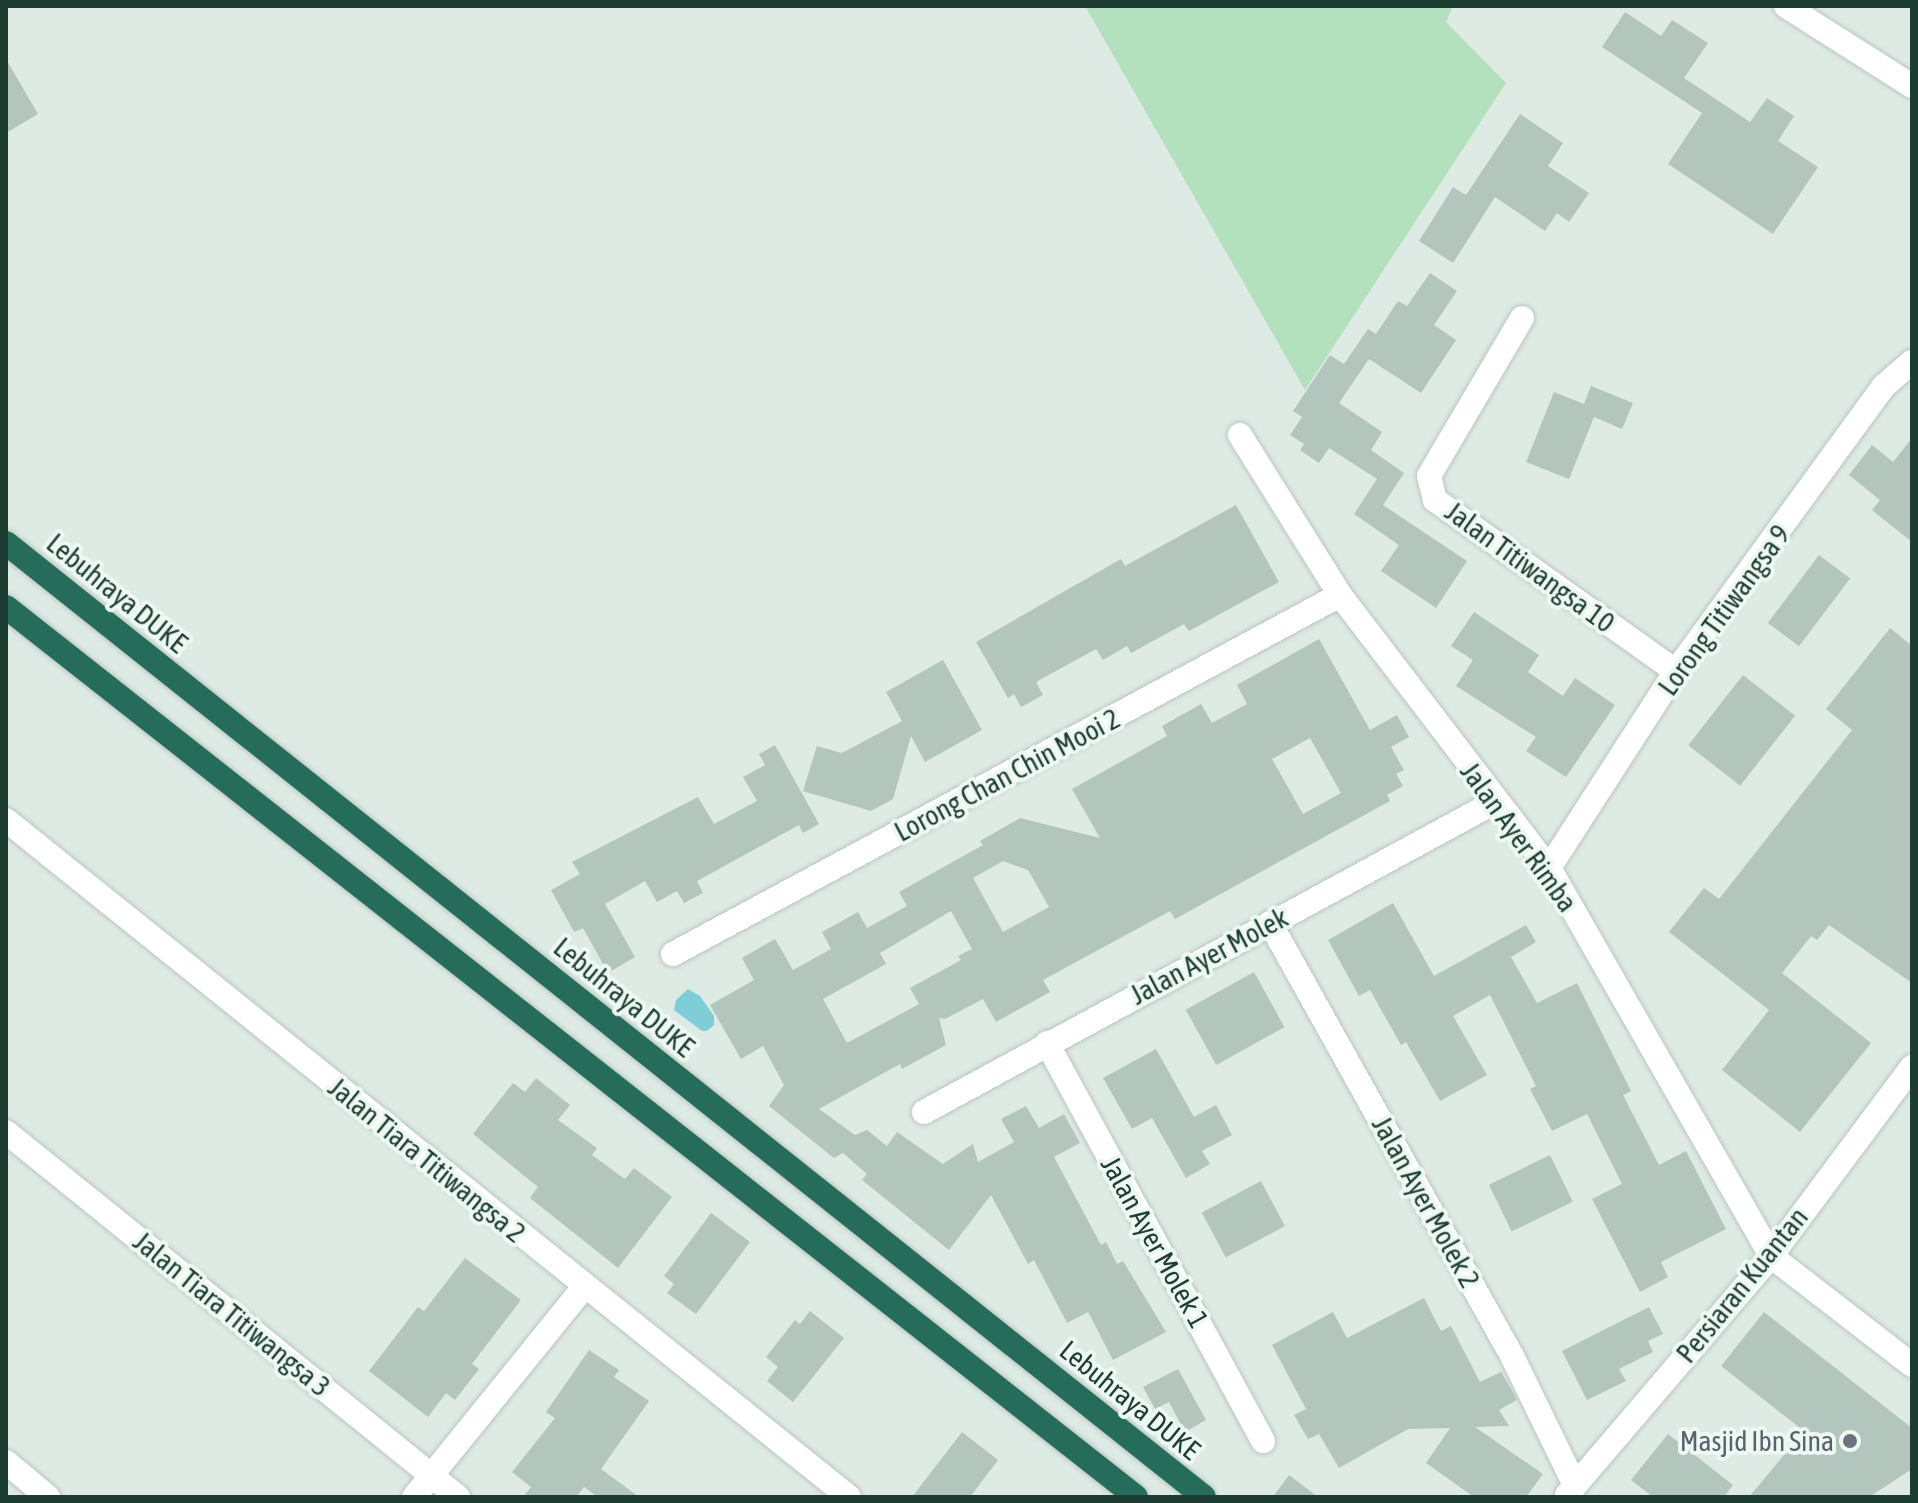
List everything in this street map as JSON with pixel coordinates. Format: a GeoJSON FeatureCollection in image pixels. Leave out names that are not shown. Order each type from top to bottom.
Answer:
{"type":"FeatureCollection","features":[{"type":"Feature","properties":{"kind":"highway","name":"Lebuhraya DUKE"},"geometry":{"type":"LineString","coordinates":[[6,543],[1204,1497]]}},
{"type":"Feature","properties":{"kind":"highway"},"geometry":{"type":"LineString","coordinates":[[6,607],[1136,1497]]}},
{"type":"Feature","properties":{"kind":"street"},"geometry":{"type":"LineString","coordinates":[[1786,6],[1912,86]]}},
{"type":"Feature","properties":{"kind":"street","name":"Jalan Titiwangsa 10"},"geometry":{"type":"LineString","coordinates":[[1522,318],[1429,476],[1435,500],[1676,671]]}},
{"type":"Feature","properties":{"kind":"street","name":"Lorong Titiwangsa 9"},"geometry":{"type":"LineString","coordinates":[[1549,868],[1676,671],[1884,386],[1912,362]]}},
{"type":"Feature","properties":{"kind":"street","name":"Jalan Ayer Rimba"},"geometry":{"type":"LineString","coordinates":[[1240,435],[1340,595],[1495,802],[1549,868],[1771,1256]]}},
{"type":"Feature","properties":{"kind":"street","name":"Lorong Chan Chin Mooi 2"},"geometry":{"type":"LineString","coordinates":[[673,954],[1340,595]]}},
{"type":"Feature","properties":{"kind":"street","name":"Jalan Ayer Molek"},"geometry":{"type":"LineString","coordinates":[[924,1112],[1495,802]]}},
{"type":"Feature","properties":{"kind":"street","name":"Jalan Tiara Titiwangsa 2"},"geometry":{"type":"LineString","coordinates":[[6,820],[849,1497]]}},
{"type":"Feature","properties":{"kind":"street","name":"Jalan Ayer Molek 2"},"geometry":{"type":"LineString","coordinates":[[1270,923],[1512,1356],[1570,1491]]}},
{"type":"Feature","properties":{"kind":"street","name":"Jalan Ayer Molek 1"},"geometry":{"type":"LineString","coordinates":[[1047,1043],[1263,1441]]}},
{"type":"Feature","properties":{"kind":"street","name":"Persiaran Kuantan"},"geometry":{"type":"LineString","coordinates":[[1570,1491],[1771,1256],[1912,1067]]}},
{"type":"Feature","properties":{"kind":"street","name":"Jalan Tiara Titiwangsa 3"},"geometry":{"type":"LineString","coordinates":[[6,1132],[458,1497]]}},
{"type":"Feature","properties":{"kind":"street"},"geometry":{"type":"LineString","coordinates":[[1771,1256],[1912,1365]]}},
{"type":"Feature","properties":{"kind":"street"},"geometry":{"type":"LineString","coordinates":[[414,1497],[584,1287]]}},
{"type":"Feature","properties":{"kind":"street"},"geometry":{"type":"LineString","coordinates":[[6,1462],[48,1497]]}},
{"type":"Feature","properties":{"kind":"green space"},"geometry":{"type":"Polygon","coordinates":[[[1085,6],[1453,6],[1446,22],[1506,83],[1305,390],[1085,6]]]}},
{"type":"Feature","properties":{"kind":"water"},"geometry":{"type":"Polygon","coordinates":[[[688,989],[700,996],[714,1016],[714,1025],[707,1031],[702,1031],[674,1010],[676,1000],[688,989]]]}},
{"type":"Feature","properties":{"kind":"building"},"geometry":{"type":"Polygon","coordinates":[[[1625,12],[1661,36],[1672,20],[1708,43],[1684,78],[1750,122],[1767,98],[1794,116],[1778,141],[1818,167],[1773,234],[1668,164],[1702,113],[1602,47],[1625,12]]]}},
{"type":"Feature","properties":{"kind":"building"},"geometry":{"type":"Polygon","coordinates":[[[6,59],[38,114],[6,133],[6,59]]]}},
{"type":"Feature","properties":{"kind":"building"},"geometry":{"type":"Polygon","coordinates":[[[1520,114],[1563,143],[1548,166],[1589,193],[1569,222],[1557,213],[1545,231],[1495,197],[1453,263],[1419,241],[1453,187],[1466,195],[1520,114]]]}},
{"type":"Feature","properties":{"kind":"building"},"geometry":{"type":"Polygon","coordinates":[[[1430,273],[1457,291],[1434,325],[1456,340],[1421,393],[1369,359],[1339,403],[1382,432],[1371,450],[1404,473],[1383,505],[1467,561],[1436,608],[1381,571],[1399,545],[1354,514],[1377,479],[1329,448],[1319,463],[1300,450],[1304,444],[1290,435],[1302,417],[1293,411],[1330,355],[1344,364],[1368,329],[1376,334],[1398,301],[1407,306],[1430,273]]]}},
{"type":"Feature","properties":{"kind":"building"},"geometry":{"type":"Polygon","coordinates":[[[1591,386],[1633,403],[1622,429],[1594,417],[1569,479],[1526,462],[1554,392],[1584,404],[1591,386]]]}},
{"type":"Feature","properties":{"kind":"building"},"geometry":{"type":"Polygon","coordinates":[[[1912,438],[1912,542],[1872,510],[1880,500],[1849,475],[1872,445],[1893,462],[1912,438]]]}},
{"type":"Feature","properties":{"kind":"building"},"geometry":{"type":"Polygon","coordinates":[[[1236,505],[1279,582],[1189,631],[1184,624],[1131,653],[1127,646],[1103,660],[1096,649],[1036,682],[1043,695],[1021,707],[1014,694],[1008,698],[976,642],[1121,559],[1125,566],[1236,505]]]}},
{"type":"Feature","properties":{"kind":"building"},"geometry":{"type":"Polygon","coordinates":[[[1819,555],[1850,578],[1799,646],[1768,623],[1819,555]]]}},
{"type":"Feature","properties":{"kind":"building"},"geometry":{"type":"Polygon","coordinates":[[[1474,612],[1539,655],[1528,672],[1563,696],[1575,678],[1615,705],[1566,777],[1526,751],[1536,737],[1456,686],[1473,660],[1451,646],[1474,612]]]}},
{"type":"Feature","properties":{"kind":"building"},"geometry":{"type":"Polygon","coordinates":[[[1890,628],[1912,646],[1912,983],[1829,925],[1817,940],[1811,936],[1782,973],[1871,1043],[1800,1132],[1722,1070],[1769,1010],[1669,932],[1704,888],[1719,899],[1852,730],[1826,709],[1890,628]]]}},
{"type":"Feature","properties":{"kind":"building"},"geometry":{"type":"Polygon","coordinates":[[[1319,639],[1370,730],[1397,715],[1409,737],[1391,747],[1404,770],[1396,774],[1403,786],[1387,795],[1390,801],[1175,919],[1170,911],[1043,980],[1050,992],[996,1022],[983,999],[945,1019],[939,1018],[946,1045],[902,1069],[900,1064],[819,1109],[855,1135],[867,1130],[887,1146],[897,1132],[943,1164],[973,1144],[978,1162],[1014,1142],[1001,1119],[1026,1106],[1039,1128],[1064,1114],[1080,1143],[1054,1157],[1101,1245],[1106,1242],[1117,1264],[1123,1261],[1166,1332],[1113,1360],[1088,1312],[1067,1323],[1034,1260],[1028,1264],[991,1195],[949,1250],[862,1180],[867,1174],[843,1153],[834,1158],[769,1106],[784,1085],[763,1046],[741,1059],[710,1005],[754,980],[742,958],[775,939],[793,970],[831,949],[822,932],[858,912],[867,928],[907,906],[899,892],[983,845],[980,841],[1020,818],[1100,838],[1072,789],[1167,736],[1162,726],[1201,704],[1212,723],[1247,704],[1237,685],[1319,639]],[[1310,738],[1272,759],[1303,814],[1341,793],[1310,738]],[[1003,861],[973,878],[1003,932],[1049,907],[1028,870],[1003,861]],[[951,911],[880,953],[886,964],[823,999],[847,1043],[919,1004],[910,988],[961,960],[958,956],[972,949],[951,911]]]}},
{"type":"Feature","properties":{"kind":"building"},"geometry":{"type":"Polygon","coordinates":[[[943,660],[982,730],[925,762],[911,736],[893,799],[871,811],[803,791],[817,746],[842,753],[902,721],[886,692],[943,660]]]}},
{"type":"Feature","properties":{"kind":"building"},"geometry":{"type":"Polygon","coordinates":[[[1743,675],[1795,716],[1740,786],[1688,745],[1743,675]]]}},
{"type":"Feature","properties":{"kind":"building"},"geometry":{"type":"Polygon","coordinates":[[[775,745],[819,824],[803,833],[799,825],[697,881],[703,893],[684,903],[677,891],[657,902],[645,881],[605,904],[635,957],[608,973],[583,928],[574,932],[551,890],[580,874],[572,862],[698,797],[714,824],[757,801],[743,777],[765,765],[759,754],[775,745]]]}},
{"type":"Feature","properties":{"kind":"building"},"geometry":{"type":"Polygon","coordinates":[[[1393,903],[1434,976],[1526,925],[1536,942],[1511,957],[1537,1003],[1577,983],[1631,1091],[1623,1095],[1659,1165],[1686,1151],[1726,1229],[1661,1262],[1668,1277],[1640,1292],[1592,1199],[1622,1184],[1587,1114],[1552,1131],[1530,1089],[1536,1086],[1490,995],[1453,1016],[1487,1075],[1440,1101],[1406,1042],[1401,1045],[1370,990],[1359,996],[1328,940],[1393,903]]]}},
{"type":"Feature","properties":{"kind":"building"},"geometry":{"type":"Polygon","coordinates":[[[1254,972],[1285,1027],[1216,1065],[1186,1010],[1254,972]]]}},
{"type":"Feature","properties":{"kind":"building"},"geometry":{"type":"Polygon","coordinates":[[[1156,1049],[1194,1117],[1216,1105],[1232,1135],[1202,1151],[1210,1164],[1186,1178],[1152,1118],[1132,1129],[1103,1078],[1156,1049]]]}},
{"type":"Feature","properties":{"kind":"building"},"geometry":{"type":"Polygon","coordinates":[[[536,1078],[570,1105],[558,1120],[597,1148],[592,1155],[625,1179],[634,1168],[672,1197],[618,1268],[530,1198],[538,1187],[473,1134],[513,1083],[525,1092],[536,1078]]]}},
{"type":"Feature","properties":{"kind":"building"},"geometry":{"type":"Polygon","coordinates":[[[1550,1155],[1573,1202],[1512,1232],[1489,1185],[1550,1155]]]}},
{"type":"Feature","properties":{"kind":"building"},"geometry":{"type":"Polygon","coordinates":[[[1261,1181],[1285,1226],[1226,1257],[1202,1212],[1261,1181]]]}},
{"type":"Feature","properties":{"kind":"building"},"geometry":{"type":"Polygon","coordinates":[[[711,1213],[750,1242],[696,1314],[667,1293],[674,1284],[664,1276],[711,1213]]]}},
{"type":"Feature","properties":{"kind":"building"},"geometry":{"type":"Polygon","coordinates":[[[465,1258],[521,1300],[472,1364],[479,1369],[455,1400],[446,1393],[428,1417],[369,1371],[418,1307],[424,1311],[465,1258]]]}},
{"type":"Feature","properties":{"kind":"building"},"geometry":{"type":"Polygon","coordinates":[[[1424,1298],[1441,1331],[1451,1326],[1480,1382],[1501,1372],[1514,1394],[1517,1400],[1499,1410],[1509,1426],[1475,1427],[1543,1474],[1526,1497],[1474,1497],[1426,1463],[1450,1428],[1408,1429],[1339,1468],[1319,1434],[1308,1439],[1294,1415],[1306,1409],[1272,1345],[1333,1312],[1347,1338],[1424,1298]]]}},
{"type":"Feature","properties":{"kind":"building"},"geometry":{"type":"Polygon","coordinates":[[[1649,1307],[1663,1334],[1648,1341],[1653,1352],[1619,1369],[1626,1381],[1587,1400],[1562,1351],[1649,1307]]]}},
{"type":"Feature","properties":{"kind":"building"},"geometry":{"type":"Polygon","coordinates":[[[810,1311],[844,1338],[793,1402],[767,1381],[778,1367],[766,1357],[795,1320],[800,1324],[810,1311]]]}},
{"type":"Feature","properties":{"kind":"building","name":"Masjid Ibn Sina"},"geometry":{"type":"Polygon","coordinates":[[[1764,1312],[1912,1428],[1912,1469],[1869,1497],[1749,1497],[1804,1431],[1721,1366],[1764,1312]]]}},
{"type":"Feature","properties":{"kind":"building"},"geometry":{"type":"Polygon","coordinates":[[[589,1350],[619,1370],[614,1377],[649,1401],[601,1469],[639,1497],[598,1497],[584,1487],[576,1497],[523,1497],[531,1487],[512,1472],[555,1418],[546,1412],[589,1350]]]}},
{"type":"Feature","properties":{"kind":"building"},"geometry":{"type":"Polygon","coordinates":[[[1178,1369],[1206,1420],[1185,1432],[1169,1402],[1155,1409],[1143,1387],[1178,1369]]]}},
{"type":"Feature","properties":{"kind":"building"},"geometry":{"type":"Polygon","coordinates":[[[962,1432],[998,1460],[970,1497],[912,1497],[962,1432]]]}},
{"type":"Feature","properties":{"kind":"building"},"geometry":{"type":"Polygon","coordinates":[[[1668,1434],[1733,1485],[1724,1497],[1653,1497],[1631,1480],[1668,1434]]]}},
{"type":"Feature","properties":{"kind":"building"},"geometry":{"type":"Polygon","coordinates":[[[1289,1475],[1318,1497],[1273,1497],[1289,1475]]]}},
{"type":"Feature","properties":{"kind":"place","name":"Masjid Ibn Sina"},"geometry":{"type":"Point","coordinates":[1850,1441]}}]}
